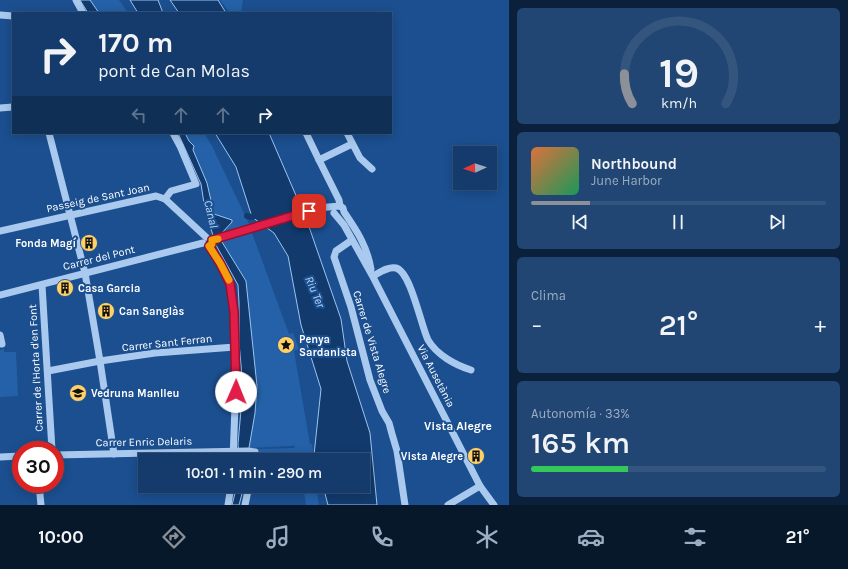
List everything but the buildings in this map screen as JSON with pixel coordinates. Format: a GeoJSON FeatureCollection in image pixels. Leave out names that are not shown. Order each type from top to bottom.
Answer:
{"type":"FeatureCollection","features":[{"type":"Feature","properties":{"kind":"street"},"geometry":{"type":"LineString","coordinates":[[76,0],[82,12]]}},
{"type":"Feature","properties":{"kind":"street"},"geometry":{"type":"LineString","coordinates":[[0,15],[12,16]]}},
{"type":"Feature","properties":{"kind":"street"},"geometry":{"type":"LineString","coordinates":[[0,108],[12,107]]}},
{"type":"Feature","properties":{"kind":"street"},"geometry":{"type":"LineString","coordinates":[[49,134],[85,273],[114,454]]}},
{"type":"Feature","properties":{"kind":"street","name":"Passeig de Sant Joan"},"geometry":{"type":"LineString","coordinates":[[0,231],[152,196],[165,198],[171,191],[196,184],[174,134]]}},
{"type":"Feature","properties":{"kind":"street"},"geometry":{"type":"LineString","coordinates":[[306,134],[339,200],[338,211]]}},
{"type":"Feature","properties":{"kind":"street"},"geometry":{"type":"LineString","coordinates":[[347,134],[360,158],[372,169]]}},
{"type":"Feature","properties":{"kind":"street"},"geometry":{"type":"LineString","coordinates":[[319,160],[352,144]]}},
{"type":"Feature","properties":{"kind":"street"},"geometry":{"type":"LineString","coordinates":[[165,198],[209,241],[230,284],[234,312],[236,451]]}},
{"type":"Feature","properties":{"kind":"street","name":"Carrer del Pont"},"geometry":{"type":"LineString","coordinates":[[0,295],[209,241],[317,208],[338,211]]}},
{"type":"Feature","properties":{"kind":"street","name":"Via Ausetània"},"geometry":{"type":"LineString","coordinates":[[338,211],[480,486],[494,505]]}},
{"type":"Feature","properties":{"kind":"street","name":"Via Ausetània"},"geometry":{"type":"LineString","coordinates":[[338,211],[355,227],[366,250],[372,276]]}},
{"type":"Feature","properties":{"kind":"street","name":"Carrer de Vista Alegre"},"geometry":{"type":"LineString","coordinates":[[352,240],[336,251],[334,257],[351,307],[370,380],[382,411],[389,423],[397,451],[405,505]]}},
{"type":"Feature","properties":{"kind":"street"},"geometry":{"type":"LineString","coordinates":[[372,276],[390,268],[397,268],[402,272],[410,286],[429,340],[445,358],[471,370]]}},
{"type":"Feature","properties":{"kind":"street","name":"Carrer de l'Horta d'en Font"},"geometry":{"type":"LineString","coordinates":[[42,285],[52,441]]}},
{"type":"Feature","properties":{"kind":"street"},"geometry":{"type":"LineString","coordinates":[[0,335],[2,344]]}},
{"type":"Feature","properties":{"kind":"street","name":"Carrer Sant Ferran"},"geometry":{"type":"LineString","coordinates":[[48,371],[100,361],[155,353],[235,347]]}},
{"type":"Feature","properties":{"kind":"street","name":"Carrer Enric Delaris"},"geometry":{"type":"LineString","coordinates":[[64,455],[236,451],[248,451],[255,453]]}},
{"type":"Feature","properties":{"kind":"street"},"geometry":{"type":"LineString","coordinates":[[0,457],[12,456]]}},
{"type":"Feature","properties":{"kind":"street"},"geometry":{"type":"LineString","coordinates":[[448,505],[480,486]]}},
{"type":"Feature","properties":{"kind":"street"},"geometry":{"type":"LineString","coordinates":[[40,493],[41,505]]}},
{"type":"Feature","properties":{"kind":"street"},"geometry":{"type":"LineString","coordinates":[[228,505],[230,493]]}},
{"type":"Feature","properties":{"kind":"street"},"geometry":{"type":"LineString","coordinates":[[245,505],[248,493]]}},
{"type":"Feature","properties":{"kind":"shaded area"},"geometry":{"type":"Polygon","coordinates":[[[90,0],[119,0],[127,12],[98,12],[90,0]]]}},
{"type":"Feature","properties":{"kind":"shaded area"},"geometry":{"type":"Polygon","coordinates":[[[220,0],[243,0],[241,12],[229,12],[220,0]]]}},
{"type":"Feature","properties":{"kind":"shaded area"},"geometry":{"type":"Polygon","coordinates":[[[186,134],[205,134],[212,146],[250,226],[220,235],[207,183],[193,150],[194,146],[186,134]]]}},
{"type":"Feature","properties":{"kind":"shaded area"},"geometry":{"type":"Polygon","coordinates":[[[252,233],[289,334],[293,333],[299,349],[294,351],[310,444],[312,444],[313,453],[259,453],[258,449],[294,448],[295,445],[249,448],[255,414],[252,342],[245,278],[222,242],[252,233]]]}},
{"type":"Feature","properties":{"kind":"shaded area"},"geometry":{"type":"Polygon","coordinates":[[[4,349],[4,352],[16,352],[18,396],[0,397],[0,350],[4,349]]]}},
{"type":"Feature","properties":{"kind":"shaded area"},"geometry":{"type":"Polygon","coordinates":[[[304,493],[317,493],[319,505],[306,505],[304,493]]]}},
{"type":"Feature","properties":{"kind":"water"},"geometry":{"type":"Polygon","coordinates":[[[80,0],[90,0],[98,12],[87,12],[80,0]]]}},
{"type":"Feature","properties":{"kind":"water"},"geometry":{"type":"Polygon","coordinates":[[[130,0],[158,0],[163,12],[137,12],[130,0]]]}},
{"type":"Feature","properties":{"kind":"water"},"geometry":{"type":"Polygon","coordinates":[[[170,0],[218,0],[225,12],[178,12],[170,0]]]}},
{"type":"Feature","properties":{"kind":"water","name":"Canal"},"geometry":{"type":"Polygon","coordinates":[[[178,134],[186,134],[194,146],[193,150],[207,183],[214,214],[232,220],[232,222],[220,235],[222,242],[246,281],[257,386],[255,413],[249,453],[239,453],[243,387],[239,343],[238,285],[216,245],[205,210],[201,184],[178,134]]]}},
{"type":"Feature","properties":{"kind":"water","name":"Riu Ter"},"geometry":{"type":"Polygon","coordinates":[[[216,134],[269,134],[307,221],[341,319],[347,361],[370,433],[377,505],[328,505],[325,493],[370,493],[370,453],[314,453],[321,389],[301,325],[288,256],[274,233],[252,217],[236,167],[216,134]]]}},
{"type":"Feature","properties":{"kind":"water"},"geometry":{"type":"Polygon","coordinates":[[[235,493],[242,493],[239,505],[232,505],[235,493]]]}},
{"type":"Feature","properties":{"kind":"waterway"},"geometry":{"type":"LineString","coordinates":[[247,216],[252,217],[259,214]]}},
{"type":"Feature","properties":{"kind":"slow traffic"},"geometry":{"type":"LineString","coordinates":[[218,239],[212,240],[212,244],[209,246],[229,280]]}},
{"type":"Feature","properties":{"kind":"place","name":"Fonda Magí"},"geometry":{"type":"Point","coordinates":[89,243]}},
{"type":"Feature","properties":{"kind":"place","name":"Casa Garcia"},"geometry":{"type":"Point","coordinates":[65,288]}},
{"type":"Feature","properties":{"kind":"place","name":"Can Sanglàs"},"geometry":{"type":"Point","coordinates":[106,311]}},
{"type":"Feature","properties":{"kind":"place","name":"Penya Sardanista"},"geometry":{"type":"Point","coordinates":[286,345]}},
{"type":"Feature","properties":{"kind":"place","name":"Vedruna Manlleu"},"geometry":{"type":"Point","coordinates":[78,393]}},
{"type":"Feature","properties":{"kind":"place","name":"Vista Alegre"},"geometry":{"type":"Point","coordinates":[476,456]}},
{"type":"Feature","properties":{"kind":"district","name":"Vista Alegre"},"geometry":{"type":"Point","coordinates":[458,426]}},
{"type":"Feature","properties":{"kind":"route"},"geometry":{"type":"LineString","coordinates":[[236,392],[234,312],[230,284],[220,263],[209,246],[212,244],[212,240],[309,211]]}}]}
